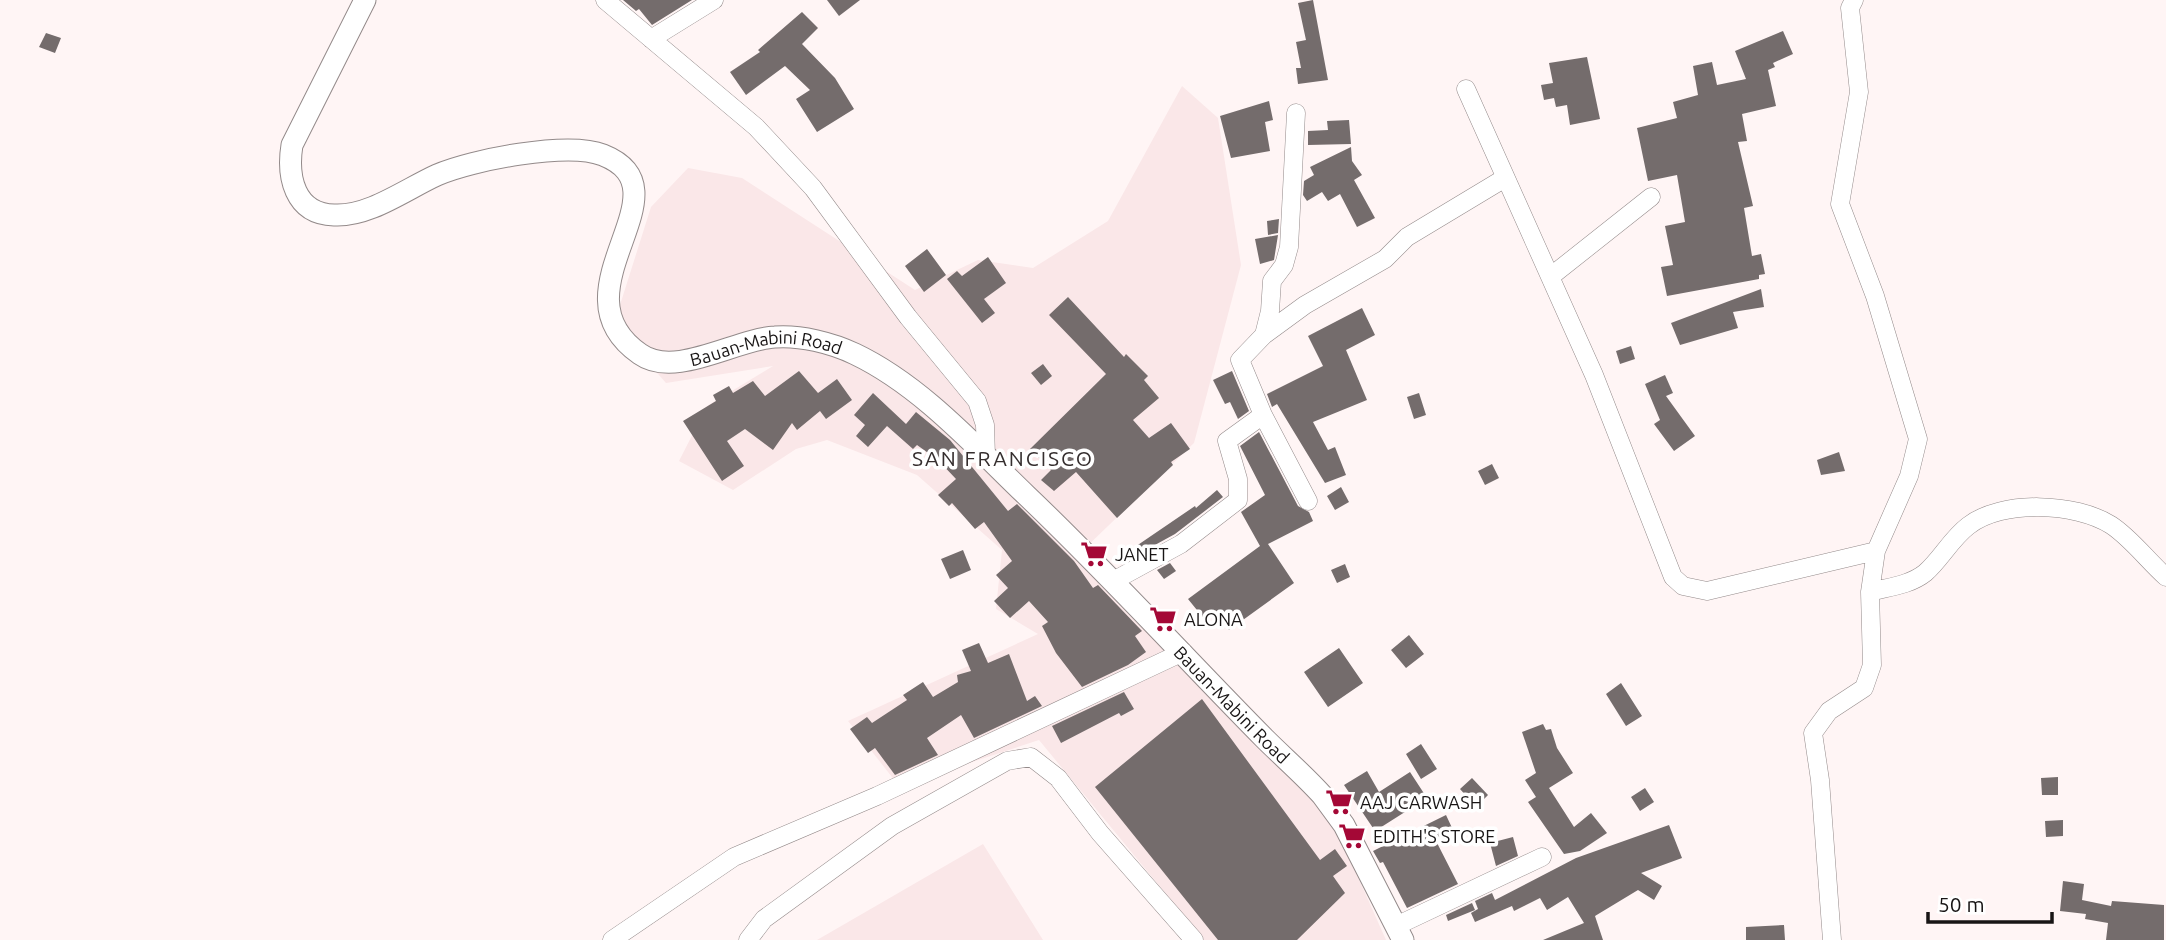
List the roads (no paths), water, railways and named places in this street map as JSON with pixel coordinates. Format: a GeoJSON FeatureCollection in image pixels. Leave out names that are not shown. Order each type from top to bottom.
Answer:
{"type":"FeatureCollection","features":[{"type":"Feature","properties":{"kind":"main road","name":"Bauan-Mabini Road"},"geometry":{"type":"LineString","coordinates":[[365,0],[292,145],[289,171],[291,183],[295,193],[314,211],[346,215],[370,207],[441,173],[486,159],[550,151],[596,153],[608,157],[628,176],[634,191],[631,223],[613,265],[607,303],[616,333],[627,345],[645,358],[661,362],[684,361],[743,342],[776,337],[825,344],[855,354],[903,385],[986,457],[1115,580],[1333,808],[1399,933]]}},
{"type":"Feature","properties":{"kind":"street"},"geometry":{"type":"LineString","coordinates":[[605,0],[756,127],[813,188],[908,317],[976,401],[985,425],[986,457]]}},
{"type":"Feature","properties":{"kind":"street"},"geometry":{"type":"LineString","coordinates":[[651,39],[715,0]]}},
{"type":"Feature","properties":{"kind":"street"},"geometry":{"type":"LineString","coordinates":[[1832,940],[1821,793],[1813,733],[1829,711],[1864,688],[1872,665],[1870,592],[1876,551],[1909,476],[1917,439],[1875,296],[1840,204],[1859,92],[1850,8],[1854,0]]}},
{"type":"Feature","properties":{"kind":"street"},"geometry":{"type":"LineString","coordinates":[[1466,89],[1594,375],[1673,577],[1683,586],[1707,591],[1876,551]]}},
{"type":"Feature","properties":{"kind":"street"},"geometry":{"type":"LineString","coordinates":[[1264,335],[1270,311],[1272,281],[1284,265],[1289,247],[1296,113]]}},
{"type":"Feature","properties":{"kind":"street"},"geometry":{"type":"LineString","coordinates":[[1308,501],[1263,415],[1240,359],[1264,335],[1305,305],[1385,259],[1407,237],[1505,178]]}},
{"type":"Feature","properties":{"kind":"street"},"geometry":{"type":"LineString","coordinates":[[1550,277],[1651,197]]}},
{"type":"Feature","properties":{"kind":"street"},"geometry":{"type":"LineString","coordinates":[[1115,580],[1181,544],[1238,500],[1238,479],[1227,441],[1263,415]]}},
{"type":"Feature","properties":{"kind":"street"},"geometry":{"type":"LineString","coordinates":[[1870,592],[1906,583],[1923,575],[1948,543],[1971,523],[2016,506],[2045,507],[2111,525],[2166,577]]}},
{"type":"Feature","properties":{"kind":"street"},"geometry":{"type":"LineString","coordinates":[[612,940],[734,857],[877,796],[1183,652]]}},
{"type":"Feature","properties":{"kind":"street"},"geometry":{"type":"LineString","coordinates":[[748,940],[764,919],[892,826],[1007,761],[1031,757],[1058,778],[1100,833],[1194,940]]}},
{"type":"Feature","properties":{"kind":"street"},"geometry":{"type":"LineString","coordinates":[[1399,933],[1542,857]]}},
{"type":"Feature","properties":{"kind":"place","name":"JANET"},"geometry":{"type":"Point","coordinates":[1094,554]}},
{"type":"Feature","properties":{"kind":"place","name":"ALONA"},"geometry":{"type":"Point","coordinates":[1163,619]}},
{"type":"Feature","properties":{"kind":"place","name":"AAJ CARWASH"},"geometry":{"type":"Point","coordinates":[1339,802]}},
{"type":"Feature","properties":{"kind":"place","name":"EDITH'S STORE"},"geometry":{"type":"Point","coordinates":[1352,836]}},
{"type":"Feature","properties":{"kind":"district","name":"SAN FRANCISCO"},"geometry":{"type":"Point","coordinates":[1003,458]}}]}
